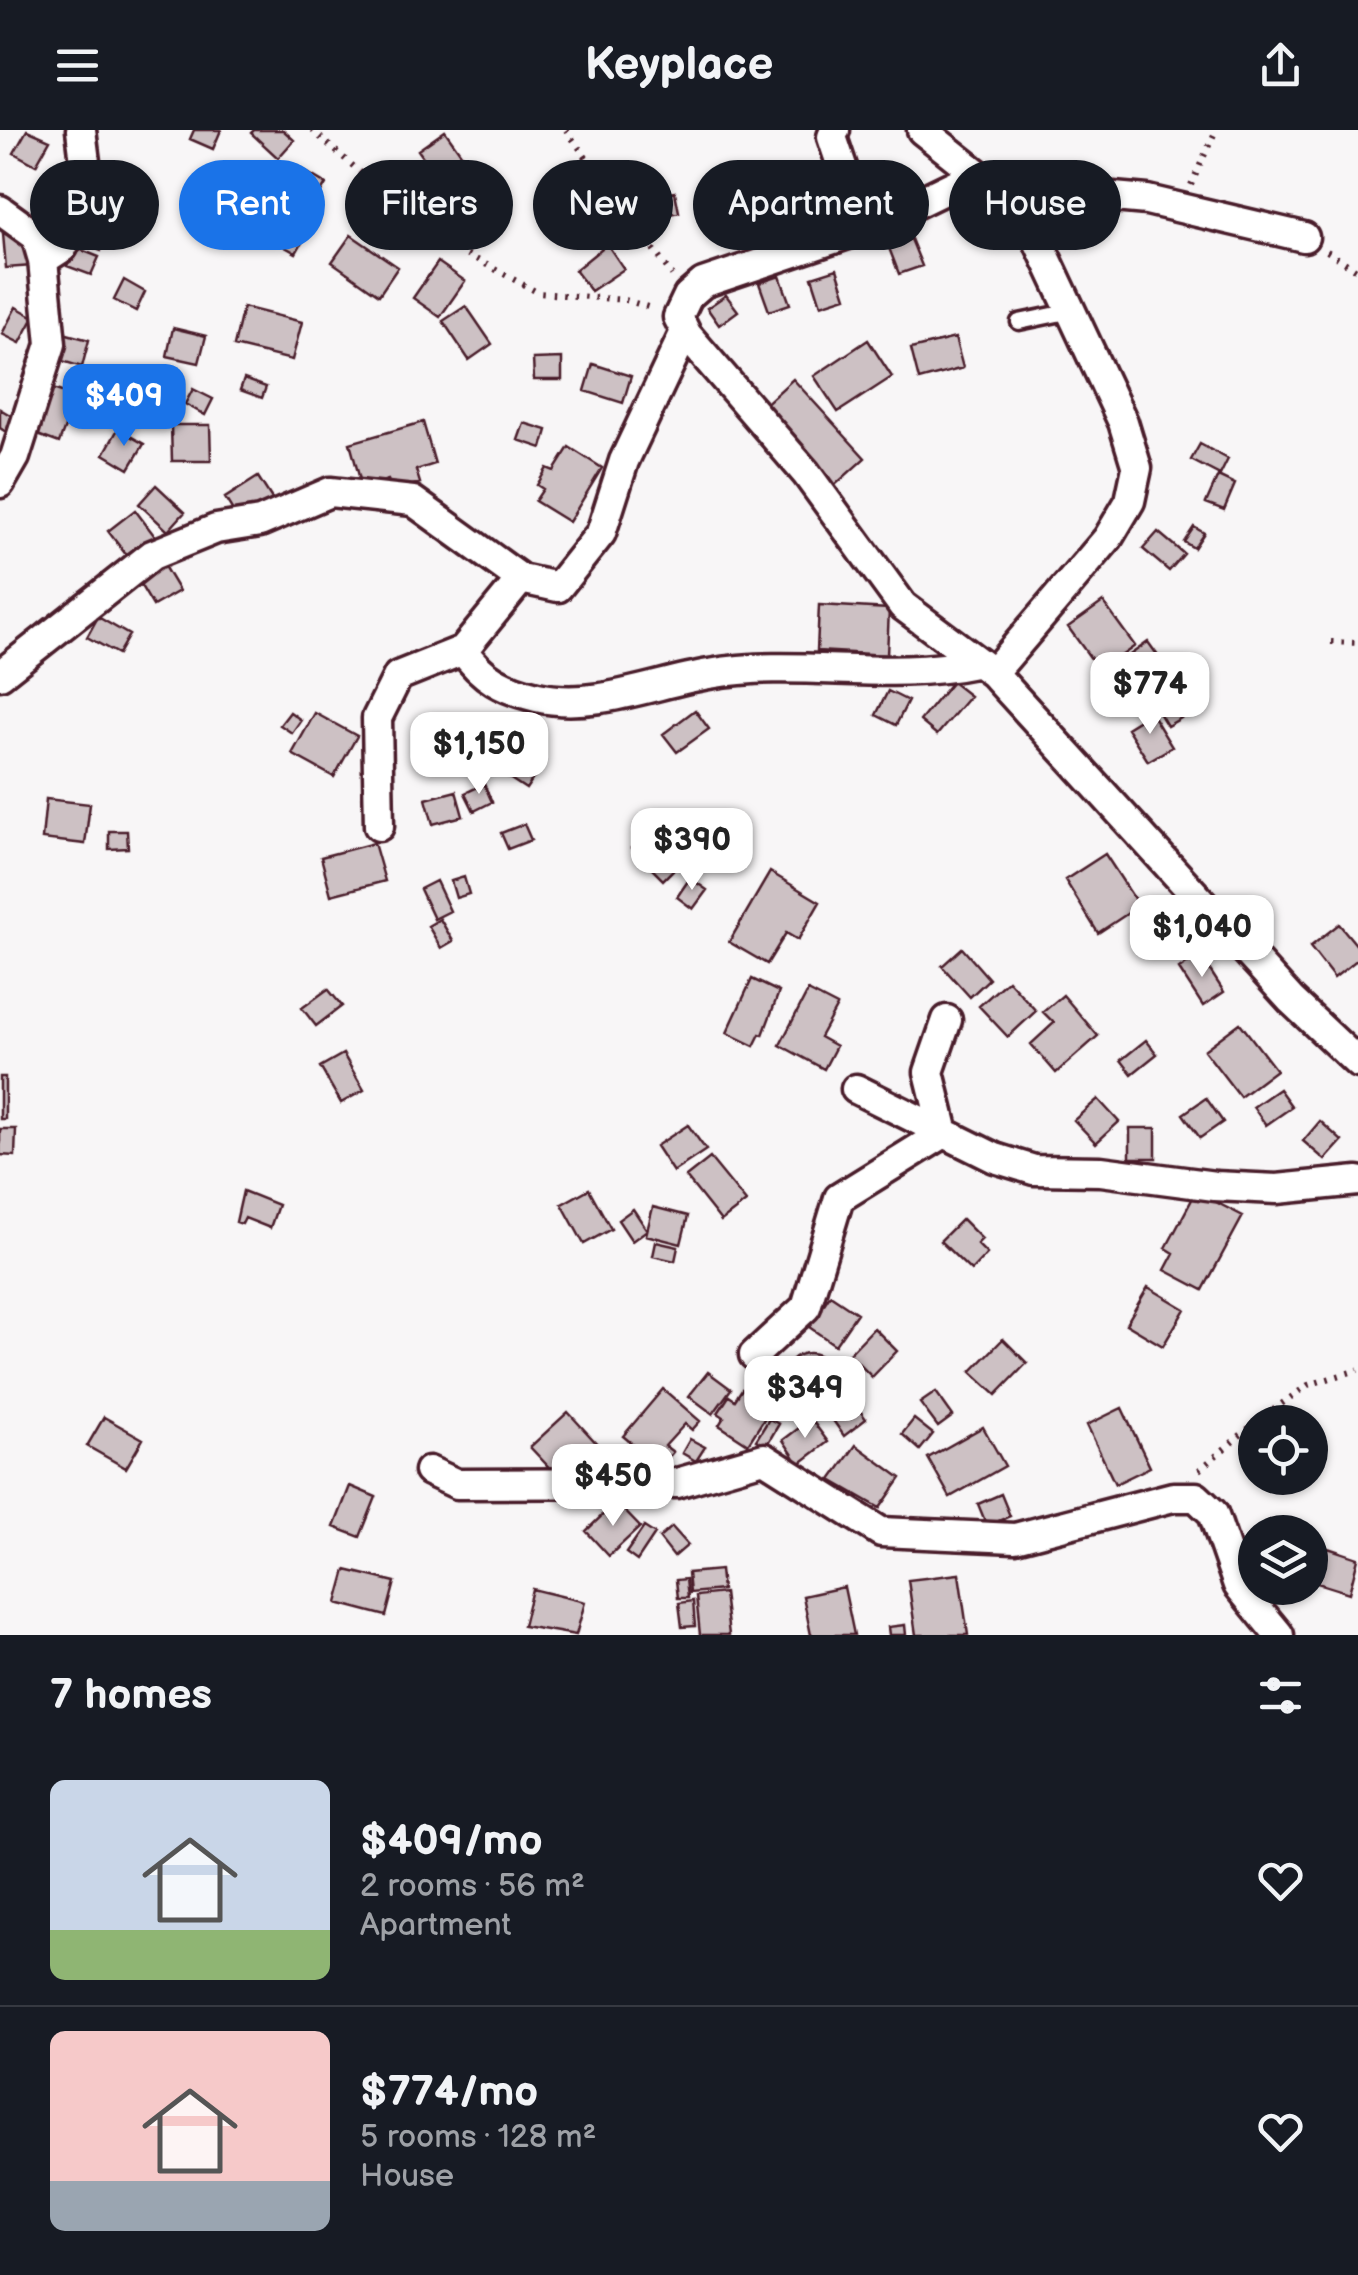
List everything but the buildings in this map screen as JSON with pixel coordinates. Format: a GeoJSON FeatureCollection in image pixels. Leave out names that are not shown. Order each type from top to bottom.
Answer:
{"type":"FeatureCollection","features":[{"type":"Feature","properties":{"kind":"street"},"geometry":{"type":"LineString","coordinates":[[43,260],[63,247],[87,178],[81,130]]}},
{"type":"Feature","properties":{"kind":"street"},"geometry":{"type":"LineString","coordinates":[[835,130],[832,137],[840,160]]}},
{"type":"Feature","properties":{"kind":"street"},"geometry":{"type":"LineString","coordinates":[[922,130],[960,160]]}},
{"type":"Feature","properties":{"kind":"street"},"geometry":{"type":"LineString","coordinates":[[1121,197],[1304,237]]}},
{"type":"Feature","properties":{"kind":"street"},"geometry":{"type":"LineString","coordinates":[[0,210],[36,236],[43,260],[51,344],[14,457],[0,483]]}},
{"type":"Feature","properties":{"kind":"street"},"geometry":{"type":"LineString","coordinates":[[0,675],[152,555],[216,529],[260,522],[330,492],[413,501],[522,580],[558,587],[601,533],[624,461],[684,315],[704,282],[798,250]]}},
{"type":"Feature","properties":{"kind":"street"},"geometry":{"type":"LineString","coordinates":[[463,650],[481,676],[538,698],[588,700],[711,673],[778,667],[907,674],[984,668],[1108,538],[1130,501],[1137,468],[1128,437],[1043,250]]}},
{"type":"Feature","properties":{"kind":"street"},"geometry":{"type":"LineString","coordinates":[[684,315],[903,606],[984,668],[1291,1000],[1358,1063]]}},
{"type":"Feature","properties":{"kind":"street"},"geometry":{"type":"LineString","coordinates":[[378,826],[378,718],[398,676],[463,650],[522,580]]}},
{"type":"Feature","properties":{"kind":"street"},"geometry":{"type":"LineString","coordinates":[[944,1133],[929,1072],[947,1020]]}},
{"type":"Feature","properties":{"kind":"street"},"geometry":{"type":"LineString","coordinates":[[856,1089],[994,1158],[1034,1170],[1102,1171],[1262,1188],[1358,1181]]}},
{"type":"Feature","properties":{"kind":"street"},"geometry":{"type":"LineString","coordinates":[[754,1356],[806,1307],[839,1198],[944,1133]]}},
{"type":"Feature","properties":{"kind":"street"},"geometry":{"type":"LineString","coordinates":[[429,1471],[457,1484],[677,1483],[764,1458],[881,1532],[1015,1538],[1173,1497],[1196,1497],[1213,1513],[1238,1585],[1279,1635]]}},
{"type":"Feature","properties":{"kind":"lane"},"geometry":{"type":"LineString","coordinates":[[1019,322],[1073,311]]}},
{"type":"Feature","properties":{"kind":"path"},"geometry":{"type":"LineString","coordinates":[[312,130],[433,236],[539,293],[625,300],[684,315]]}},
{"type":"Feature","properties":{"kind":"path"},"geometry":{"type":"LineString","coordinates":[[566,130],[684,315]]}},
{"type":"Feature","properties":{"kind":"path"},"geometry":{"type":"LineString","coordinates":[[1178,208],[1208,156],[1216,130]]}},
{"type":"Feature","properties":{"kind":"path"},"geometry":{"type":"LineString","coordinates":[[1331,642],[1358,643]]}},
{"type":"Feature","properties":{"kind":"path"},"geometry":{"type":"LineString","coordinates":[[1281,1405],[1308,1385],[1358,1370]]}},
{"type":"Feature","properties":{"kind":"path"},"geometry":{"type":"LineString","coordinates":[[1173,1497],[1238,1436]]}}]}
